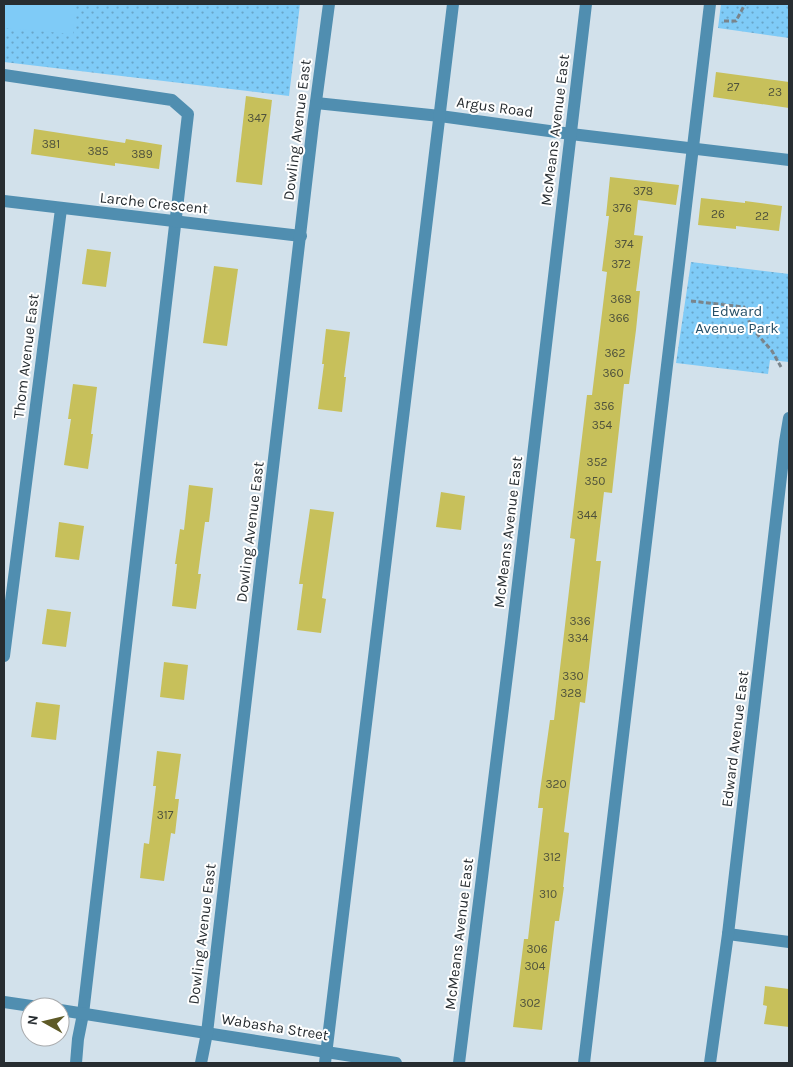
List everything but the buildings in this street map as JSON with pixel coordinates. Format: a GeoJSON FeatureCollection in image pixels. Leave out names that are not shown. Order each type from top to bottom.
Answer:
{"type":"FeatureCollection","features":[{"type":"Feature","properties":{"kind":"street","name":"Dowling Avenue East"},"geometry":{"type":"LineString","coordinates":[[201,1063],[207,1033],[329,4]]}},
{"type":"Feature","properties":{"kind":"street"},"geometry":{"type":"LineString","coordinates":[[326,1058],[454,4]]}},
{"type":"Feature","properties":{"kind":"street","name":"McMeans Avenue East"},"geometry":{"type":"LineString","coordinates":[[459,1063],[586,4]]}},
{"type":"Feature","properties":{"kind":"street"},"geometry":{"type":"LineString","coordinates":[[584,1063],[710,4]]}},
{"type":"Feature","properties":{"kind":"street"},"geometry":{"type":"LineString","coordinates":[[4,75],[172,100],[188,114],[76,1063]]}},
{"type":"Feature","properties":{"kind":"street","name":"Argus Road"},"geometry":{"type":"LineString","coordinates":[[316,103],[440,116],[789,160]]}},
{"type":"Feature","properties":{"kind":"street","name":"Larche Crescent"},"geometry":{"type":"LineString","coordinates":[[4,201],[301,236]]}},
{"type":"Feature","properties":{"kind":"street","name":"Thom Avenue East"},"geometry":{"type":"LineString","coordinates":[[4,656],[61,209]]}},
{"type":"Feature","properties":{"kind":"street","name":"Edward Avenue East"},"geometry":{"type":"LineString","coordinates":[[710,1063],[728,934],[789,418]]}},
{"type":"Feature","properties":{"kind":"street"},"geometry":{"type":"LineString","coordinates":[[728,934],[789,942]]}},
{"type":"Feature","properties":{"kind":"street"},"geometry":{"type":"LineString","coordinates":[[4,1002],[20,1004]]}},
{"type":"Feature","properties":{"kind":"street","name":"Wabasha Street"},"geometry":{"type":"LineString","coordinates":[[70,1012],[207,1033],[326,1058],[396,1063]]}},
{"type":"Feature","properties":{"kind":"path"},"geometry":{"type":"LineString","coordinates":[[708,22],[736,21],[745,4]]}},
{"type":"Feature","properties":{"kind":"path"},"geometry":{"type":"LineString","coordinates":[[674,299],[744,307],[751,327],[772,351],[781,366]]}},
{"type":"Feature","properties":{"kind":"green space"},"geometry":{"type":"Polygon","coordinates":[[[4,4],[300,4],[289,96],[4,62],[4,4]]]}},
{"type":"Feature","properties":{"kind":"green space"},"geometry":{"type":"Polygon","coordinates":[[[4,4],[76,4],[73,34],[4,28],[4,4]]]}},
{"type":"Feature","properties":{"kind":"green space"},"geometry":{"type":"Polygon","coordinates":[[[721,4],[789,4],[789,38],[718,28],[721,4]]]}},
{"type":"Feature","properties":{"kind":"green space","name":"Edward Avenue Park"},"geometry":{"type":"Polygon","coordinates":[[[691,262],[789,274],[789,362],[770,360],[768,374],[676,363],[691,262]]]}}]}
